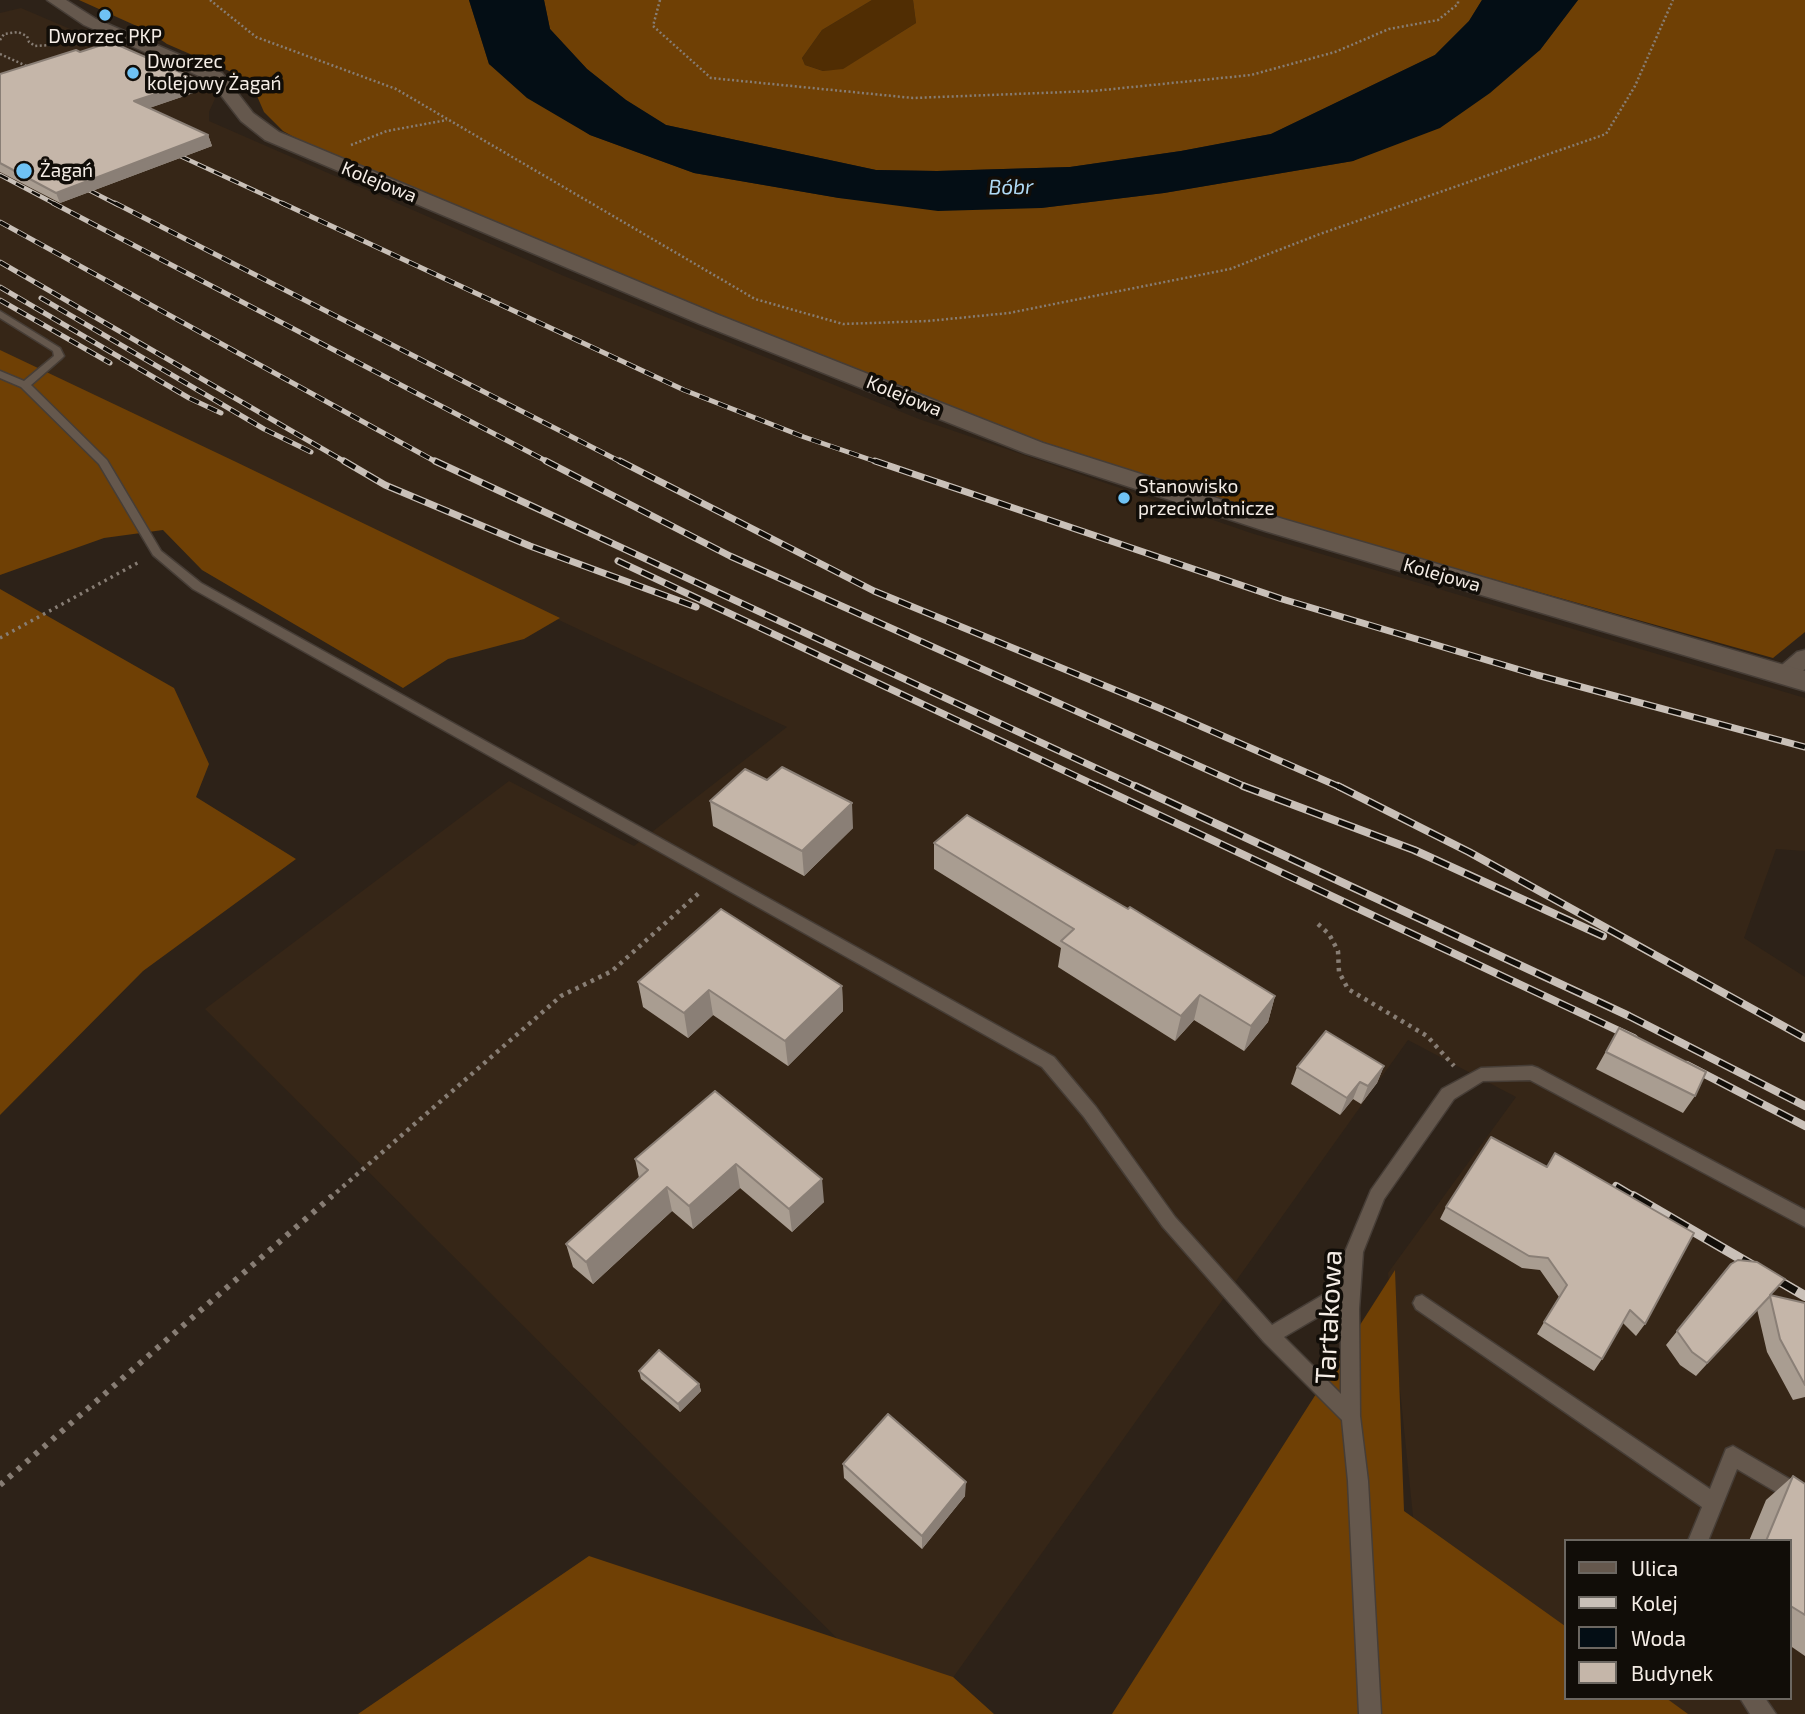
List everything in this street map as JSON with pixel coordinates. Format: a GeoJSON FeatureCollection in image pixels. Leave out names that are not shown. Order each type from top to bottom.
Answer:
{"type":"FeatureCollection","features":[{"type":"Feature","properties":{"kind":"street","name":"Kolejowa"},"geometry":{"type":"LineString","coordinates":[[55,0],[90,22],[216,77],[247,117],[272,136],[708,318],[1034,448],[1287,529],[1794,678]]}},
{"type":"Feature","properties":{"kind":"street"},"geometry":{"type":"LineString","coordinates":[[1794,678],[1805,657]]}},
{"type":"Feature","properties":{"kind":"lane"},"geometry":{"type":"LineString","coordinates":[[0,314],[57,350],[59,356],[25,385]]}},
{"type":"Feature","properties":{"kind":"lane"},"geometry":{"type":"LineString","coordinates":[[0,374],[25,385],[103,462],[157,552],[197,586],[1048,1062],[1090,1112],[1169,1222],[1270,1336],[1351,1416]]}},
{"type":"Feature","properties":{"kind":"lane","name":"Tartakowa"},"geometry":{"type":"LineString","coordinates":[[1370,1714],[1358,1481],[1351,1416],[1354,1252],[1377,1195],[1448,1094],[1481,1075],[1532,1073],[1805,1219]]}},
{"type":"Feature","properties":{"kind":"lane"},"geometry":{"type":"LineString","coordinates":[[1270,1336],[1352,1287]]}},
{"type":"Feature","properties":{"kind":"lane"},"geometry":{"type":"LineString","coordinates":[[1422,1303],[1714,1503]]}},
{"type":"Feature","properties":{"kind":"lane"},"geometry":{"type":"LineString","coordinates":[[1699,1539],[1733,1456],[1805,1499]]}},
{"type":"Feature","properties":{"kind":"lane"},"geometry":{"type":"LineString","coordinates":[[1752,1700],[1765,1714]]}},
{"type":"Feature","properties":{"kind":"path"},"geometry":{"type":"LineString","coordinates":[[210,0],[256,37],[396,89],[755,299],[843,324],[928,321],[1009,313],[1230,269],[1359,220],[1606,134],[1635,86],[1667,8],[1673,0]]}},
{"type":"Feature","properties":{"kind":"path"},"geometry":{"type":"LineString","coordinates":[[660,0],[653,26],[711,78],[913,98],[1093,91],[1251,75],[1335,52],[1389,29],[1438,20],[1458,4],[1458,0]]}},
{"type":"Feature","properties":{"kind":"path"},"geometry":{"type":"LineString","coordinates":[[0,40],[4,34],[18,33],[27,36],[34,46],[50,45]]}},
{"type":"Feature","properties":{"kind":"path"},"geometry":{"type":"LineString","coordinates":[[0,54],[38,71]]}},
{"type":"Feature","properties":{"kind":"path"},"geometry":{"type":"LineString","coordinates":[[351,145],[387,131],[448,120]]}},
{"type":"Feature","properties":{"kind":"path"},"geometry":{"type":"LineString","coordinates":[[0,638],[157,552]]}},
{"type":"Feature","properties":{"kind":"path"},"geometry":{"type":"LineString","coordinates":[[0,1485],[561,996],[612,971],[717,877]]}},
{"type":"Feature","properties":{"kind":"path"},"geometry":{"type":"LineString","coordinates":[[1318,924],[1329,934],[1338,951],[1339,972],[1348,989],[1427,1036],[1451,1060],[1463,1086]]}},
{"type":"Feature","properties":{"kind":"shaded area"},"geometry":{"type":"Polygon","coordinates":[[[79,0],[469,0],[489,64],[590,135],[694,173],[839,198],[1041,208],[1164,193],[1353,161],[1540,50],[1578,0],[1805,0],[1805,632],[1773,658],[1297,524],[1037,440],[726,322],[301,141],[283,131],[264,112],[250,80],[167,44],[150,32],[79,0]]]}},
{"type":"Feature","properties":{"kind":"shaded area"},"geometry":{"type":"Polygon","coordinates":[[[544,0],[872,0],[822,30],[802,58],[805,65],[823,71],[843,69],[916,23],[913,0],[1482,0],[1469,21],[1435,55],[1271,134],[1181,151],[1070,167],[937,171],[876,170],[666,125],[626,100],[587,69],[550,29],[544,0]]]}},
{"type":"Feature","properties":{"kind":"shaded area"},"geometry":{"type":"Polygon","coordinates":[[[872,0],[913,0],[916,23],[842,70],[823,71],[805,65],[802,58],[822,30],[872,0]]]}},
{"type":"Feature","properties":{"kind":"shaded area"},"geometry":{"type":"Polygon","coordinates":[[[21,8],[218,92],[209,112],[209,121],[564,276],[919,419],[1251,533],[1805,698],[1805,851],[1776,849],[1744,938],[1805,977],[1805,1714],[1683,1714],[1663,1700],[1791,1700],[1791,1539],[1563,1539],[1563,1631],[1414,1526],[1388,1273],[1516,1097],[1408,1040],[927,1714],[913,1714],[205,1009],[509,781],[634,846],[787,727],[0,358],[0,13],[21,8]]]}},
{"type":"Feature","properties":{"kind":"shaded area"},"geometry":{"type":"Polygon","coordinates":[[[0,350],[560,618],[524,639],[448,659],[403,688],[202,570],[163,530],[104,538],[0,575],[0,350]]]}},
{"type":"Feature","properties":{"kind":"shaded area"},"geometry":{"type":"Polygon","coordinates":[[[0,589],[174,688],[209,764],[196,797],[296,859],[143,971],[0,1115],[0,589]]]}},
{"type":"Feature","properties":{"kind":"shaded area"},"geometry":{"type":"Polygon","coordinates":[[[1395,1270],[1404,1511],[1563,1625],[1563,1700],[1669,1700],[1688,1714],[1112,1714],[1395,1270]]]}},
{"type":"Feature","properties":{"kind":"shaded area"},"geometry":{"type":"Polygon","coordinates":[[[589,1556],[953,1677],[994,1714],[358,1714],[589,1556]]]}},
{"type":"Feature","properties":{"kind":"water","name":"Bóbr"},"geometry":{"type":"Polygon","coordinates":[[[469,0],[544,0],[550,29],[587,69],[626,100],[666,125],[876,170],[937,171],[1070,167],[1181,151],[1271,134],[1435,55],[1469,21],[1482,0],[1578,0],[1540,50],[1490,93],[1440,128],[1353,161],[1164,193],[1041,208],[938,211],[839,198],[694,173],[590,135],[527,98],[489,64],[469,0]]]}},
{"type":"Feature","properties":{"kind":"building"},"geometry":{"type":"Polygon","coordinates":[[[111,42],[198,80],[134,101],[208,135],[56,193],[0,163],[0,74],[111,42]]]}},
{"type":"Feature","properties":{"kind":"building"},"geometry":{"type":"Polygon","coordinates":[[[782,767],[852,803],[802,851],[710,801],[745,769],[767,780],[782,767]]]}},
{"type":"Feature","properties":{"kind":"building"},"geometry":{"type":"Polygon","coordinates":[[[967,815],[1128,909],[1130,907],[1275,996],[1251,1026],[1200,995],[1181,1016],[1061,941],[1074,929],[934,843],[967,815]]]}},
{"type":"Feature","properties":{"kind":"building"},"geometry":{"type":"Polygon","coordinates":[[[721,909],[842,986],[785,1041],[709,990],[684,1013],[638,982],[721,909]]]}},
{"type":"Feature","properties":{"kind":"building"},"geometry":{"type":"Polygon","coordinates":[[[1619,1028],[1706,1072],[1695,1096],[1606,1052],[1619,1028]]]}},
{"type":"Feature","properties":{"kind":"building"},"geometry":{"type":"Polygon","coordinates":[[[1326,1031],[1384,1066],[1368,1086],[1360,1082],[1347,1098],[1297,1067],[1326,1031]]]}},
{"type":"Feature","properties":{"kind":"building"},"geometry":{"type":"Polygon","coordinates":[[[715,1091],[822,1179],[789,1209],[736,1164],[689,1206],[667,1187],[586,1262],[566,1244],[648,1170],[635,1159],[715,1091]]]}},
{"type":"Feature","properties":{"kind":"building"},"geometry":{"type":"Polygon","coordinates":[[[1491,1137],[1547,1167],[1555,1153],[1694,1233],[1645,1324],[1630,1310],[1602,1359],[1544,1322],[1567,1285],[1548,1258],[1529,1256],[1446,1207],[1491,1137]]]}},
{"type":"Feature","properties":{"kind":"building"},"geometry":{"type":"Polygon","coordinates":[[[1738,1260],[1757,1262],[1785,1279],[1770,1295],[1805,1303],[1805,1385],[1780,1339],[1770,1296],[1707,1363],[1692,1352],[1677,1331],[1731,1264],[1738,1260]]]}},
{"type":"Feature","properties":{"kind":"building"},"geometry":{"type":"Polygon","coordinates":[[[659,1350],[699,1384],[678,1404],[639,1371],[659,1350]]]}},
{"type":"Feature","properties":{"kind":"building"},"geometry":{"type":"Polygon","coordinates":[[[888,1414],[966,1482],[922,1536],[843,1464],[888,1414]]]}},
{"type":"Feature","properties":{"kind":"building"},"geometry":{"type":"Polygon","coordinates":[[[1793,1476],[1805,1484],[1805,1615],[1791,1606],[1791,1539],[1767,1539],[1793,1476]]]}},
{"type":"Feature","properties":{"kind":"railway"},"geometry":{"type":"LineString","coordinates":[[165,149],[286,205]]}},
{"type":"Feature","properties":{"kind":"railway"},"geometry":{"type":"LineString","coordinates":[[0,175],[57,205]]}},
{"type":"Feature","properties":{"kind":"railway"},"geometry":{"type":"LineString","coordinates":[[75,183],[118,205]]}},
{"type":"Feature","properties":{"kind":"railway"},"geometry":{"type":"LineString","coordinates":[[53,203],[550,463]]}},
{"type":"Feature","properties":{"kind":"railway"},"geometry":{"type":"LineString","coordinates":[[115,203],[623,463]]}},
{"type":"Feature","properties":{"kind":"railway"},"geometry":{"type":"LineString","coordinates":[[282,203],[684,390],[804,437],[880,463]]}},
{"type":"Feature","properties":{"kind":"railway"},"geometry":{"type":"LineString","coordinates":[[0,222],[438,463]]}},
{"type":"Feature","properties":{"kind":"railway"},"geometry":{"type":"LineString","coordinates":[[0,262],[347,463]]}},
{"type":"Feature","properties":{"kind":"railway"},"geometry":{"type":"LineString","coordinates":[[0,287],[189,398],[221,413]]}},
{"type":"Feature","properties":{"kind":"railway"},"geometry":{"type":"LineString","coordinates":[[41,298],[264,429],[311,452]]}},
{"type":"Feature","properties":{"kind":"railway"},"geometry":{"type":"LineString","coordinates":[[0,300],[110,363]]}},
{"type":"Feature","properties":{"kind":"railway"},"geometry":{"type":"LineString","coordinates":[[344,461],[385,485],[530,546],[696,607]]}},
{"type":"Feature","properties":{"kind":"railway"},"geometry":{"type":"LineString","coordinates":[[435,461],[1139,788]]}},
{"type":"Feature","properties":{"kind":"railway"},"geometry":{"type":"LineString","coordinates":[[546,461],[730,556],[1246,787]]}},
{"type":"Feature","properties":{"kind":"railway"},"geometry":{"type":"LineString","coordinates":[[620,461],[874,591],[1159,708],[1342,788]]}},
{"type":"Feature","properties":{"kind":"railway"},"geometry":{"type":"LineString","coordinates":[[875,461],[1282,599],[1537,675],[1805,747]]}},
{"type":"Feature","properties":{"kind":"railway"},"geometry":{"type":"LineString","coordinates":[[618,561],[1101,788]]}},
{"type":"Feature","properties":{"kind":"railway"},"geometry":{"type":"LineString","coordinates":[[1097,786],[1634,1038]]}},
{"type":"Feature","properties":{"kind":"railway"},"geometry":{"type":"LineString","coordinates":[[1135,786],[1629,1016],[1805,1106]]}},
{"type":"Feature","properties":{"kind":"railway"},"geometry":{"type":"LineString","coordinates":[[1338,786],[1342,788]]}},
{"type":"Feature","properties":{"kind":"railway"},"geometry":{"type":"LineString","coordinates":[[1246,787],[1414,850],[1603,936]]}},
{"type":"Feature","properties":{"kind":"railway"},"geometry":{"type":"LineString","coordinates":[[1342,788],[1469,852],[1805,1038]]}},
{"type":"Feature","properties":{"kind":"railway"},"geometry":{"type":"LineString","coordinates":[[1687,1065],[1805,1126]]}},
{"type":"Feature","properties":{"kind":"railway"},"geometry":{"type":"LineString","coordinates":[[1616,1186],[1636,1198]]}},
{"type":"Feature","properties":{"kind":"railway"},"geometry":{"type":"LineString","coordinates":[[1633,1196],[1805,1296]]}},
{"type":"Feature","properties":{"kind":"place","name":"Dworzec PKP"},"geometry":{"type":"Point","coordinates":[105,15]}},
{"type":"Feature","properties":{"kind":"place","name":"Dworzec kolejowy Żagań"},"geometry":{"type":"Point","coordinates":[133,73]}},
{"type":"Feature","properties":{"kind":"place","name":"Żagań"},"geometry":{"type":"Point","coordinates":[24,171]}},
{"type":"Feature","properties":{"kind":"place","name":"Stanowisko przeciwlotnicze"},"geometry":{"type":"Point","coordinates":[1124,498]}}]}
